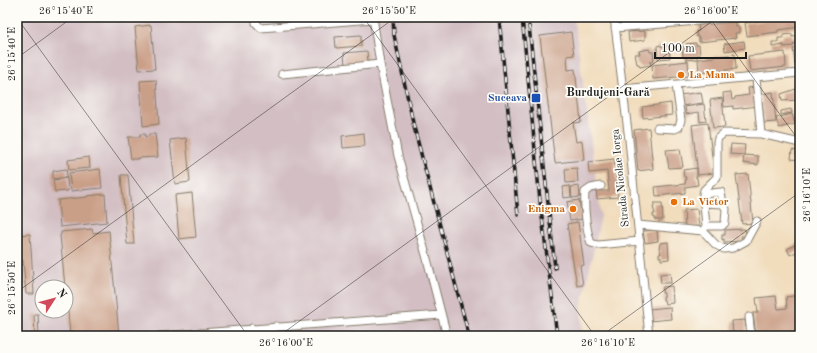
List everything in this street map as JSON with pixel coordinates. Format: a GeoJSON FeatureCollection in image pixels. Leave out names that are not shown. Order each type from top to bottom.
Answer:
{"type":"FeatureCollection","features":[{"type":"Feature","properties":{"kind":"street"},"geometry":{"type":"LineString","coordinates":[[256,17],[256,23],[261,28],[373,18],[380,64],[398,156],[426,255],[446,336]]}},
{"type":"Feature","properties":{"kind":"street","name":"Strada Nicolae Iorga"},"geometry":{"type":"LineString","coordinates":[[614,17],[640,241],[649,336]]}},
{"type":"Feature","properties":{"kind":"street"},"geometry":{"type":"LineString","coordinates":[[615,28],[745,17]]}},
{"type":"Feature","properties":{"kind":"street"},"geometry":{"type":"LineString","coordinates":[[282,74],[380,64]]}},
{"type":"Feature","properties":{"kind":"street"},"geometry":{"type":"LineString","coordinates":[[622,89],[800,73]]}},
{"type":"Feature","properties":{"kind":"street"},"geometry":{"type":"LineString","coordinates":[[756,78],[761,134]]}},
{"type":"Feature","properties":{"kind":"street"},"geometry":{"type":"LineString","coordinates":[[657,128],[674,129],[679,127],[681,120],[676,85]]}},
{"type":"Feature","properties":{"kind":"street"},"geometry":{"type":"LineString","coordinates":[[757,221],[746,241],[733,248],[724,249],[716,245],[704,228],[703,194],[704,190],[717,177],[718,174],[718,138],[724,133],[761,134],[800,143]]}},
{"type":"Feature","properties":{"kind":"street"},"geometry":{"type":"LineString","coordinates":[[601,186],[591,188],[585,192],[584,200],[588,236],[591,242],[598,245],[640,241]]}},
{"type":"Feature","properties":{"kind":"street"},"geometry":{"type":"LineString","coordinates":[[638,225],[704,228],[722,226],[725,223],[726,209],[723,204],[721,192],[703,194]]}},
{"type":"Feature","properties":{"kind":"street"},"geometry":{"type":"LineString","coordinates":[[704,203],[723,204]]}},
{"type":"Feature","properties":{"kind":"street"},"geometry":{"type":"LineString","coordinates":[[158,336],[441,314]]}},
{"type":"Feature","properties":{"kind":"street"},"geometry":{"type":"LineString","coordinates":[[749,317],[751,336]]}},
{"type":"Feature","properties":{"kind":"street"},"geometry":{"type":"LineString","coordinates":[[269,336],[276,326]]}},
{"type":"Feature","properties":{"kind":"street"},"geometry":{"type":"LineString","coordinates":[[252,328],[263,336]]}},
{"type":"Feature","properties":{"kind":"shaded area"},"geometry":{"type":"Polygon","coordinates":[[[17,17],[573,17],[601,216],[581,309],[583,336],[17,336],[17,17]]]}},
{"type":"Feature","properties":{"kind":"building"},"geometry":{"type":"Polygon","coordinates":[[[776,17],[800,17],[800,27],[778,30],[778,32],[747,36],[745,23],[776,19],[776,17]]]}},
{"type":"Feature","properties":{"kind":"building"},"geometry":{"type":"Polygon","coordinates":[[[736,21],[736,27],[739,27],[739,33],[735,33],[736,38],[699,42],[699,37],[697,37],[696,31],[699,31],[698,25],[736,21]]]}},
{"type":"Feature","properties":{"kind":"building"},"geometry":{"type":"Polygon","coordinates":[[[151,25],[155,69],[139,70],[135,27],[151,25]]]}},
{"type":"Feature","properties":{"kind":"building"},"geometry":{"type":"Polygon","coordinates":[[[645,31],[645,40],[629,42],[628,32],[645,31]]]}},
{"type":"Feature","properties":{"kind":"building"},"geometry":{"type":"Polygon","coordinates":[[[571,32],[574,55],[567,56],[568,70],[575,69],[581,122],[573,123],[576,142],[582,141],[584,160],[555,163],[540,36],[571,32]]]}},
{"type":"Feature","properties":{"kind":"building"},"geometry":{"type":"Polygon","coordinates":[[[792,34],[792,37],[798,36],[798,43],[793,44],[794,46],[784,47],[784,45],[772,47],[772,42],[778,42],[778,38],[783,38],[783,35],[792,34]]]}},
{"type":"Feature","properties":{"kind":"building"},"geometry":{"type":"Polygon","coordinates":[[[361,35],[361,46],[336,48],[335,37],[361,35]]]}},
{"type":"Feature","properties":{"kind":"building"},"geometry":{"type":"Polygon","coordinates":[[[744,41],[745,48],[725,51],[724,44],[744,41]]]}},
{"type":"Feature","properties":{"kind":"building"},"geometry":{"type":"Polygon","coordinates":[[[696,43],[696,45],[699,45],[700,55],[697,55],[697,59],[686,60],[686,57],[683,57],[682,47],[686,47],[686,44],[696,43]]]}},
{"type":"Feature","properties":{"kind":"building"},"geometry":{"type":"Polygon","coordinates":[[[657,46],[669,46],[670,58],[658,59],[657,46]]]}},
{"type":"Feature","properties":{"kind":"building"},"geometry":{"type":"Polygon","coordinates":[[[800,48],[800,65],[795,65],[793,49],[800,48]]]}},
{"type":"Feature","properties":{"kind":"building"},"geometry":{"type":"Polygon","coordinates":[[[649,49],[650,52],[653,52],[654,62],[650,62],[651,65],[640,67],[639,64],[637,64],[635,54],[640,54],[639,51],[649,49]]]}},
{"type":"Feature","properties":{"kind":"building"},"geometry":{"type":"Polygon","coordinates":[[[367,51],[368,63],[345,66],[344,53],[367,51]]]}},
{"type":"Feature","properties":{"kind":"building"},"geometry":{"type":"Polygon","coordinates":[[[785,52],[786,67],[750,71],[748,56],[785,52]]]}},
{"type":"Feature","properties":{"kind":"building"},"geometry":{"type":"Polygon","coordinates":[[[735,54],[736,69],[699,73],[698,59],[735,54]]]}},
{"type":"Feature","properties":{"kind":"building"},"geometry":{"type":"Polygon","coordinates":[[[688,61],[689,76],[653,79],[652,65],[688,61]]]}},
{"type":"Feature","properties":{"kind":"building"},"geometry":{"type":"Polygon","coordinates":[[[156,80],[159,124],[143,126],[140,81],[156,80]]]}},
{"type":"Feature","properties":{"kind":"building"},"geometry":{"type":"Polygon","coordinates":[[[755,87],[758,106],[733,109],[733,106],[724,107],[723,93],[731,92],[732,100],[735,99],[735,97],[749,95],[748,88],[755,87]]]}},
{"type":"Feature","properties":{"kind":"building"},"geometry":{"type":"Polygon","coordinates":[[[796,89],[796,92],[800,91],[800,100],[782,101],[781,94],[796,89]]]}},
{"type":"Feature","properties":{"kind":"building"},"geometry":{"type":"Polygon","coordinates":[[[701,92],[703,103],[681,106],[680,95],[701,92]]]}},
{"type":"Feature","properties":{"kind":"building"},"geometry":{"type":"Polygon","coordinates":[[[773,92],[776,122],[764,123],[761,94],[773,92]]]}},
{"type":"Feature","properties":{"kind":"building"},"geometry":{"type":"Polygon","coordinates":[[[722,98],[725,127],[713,128],[710,100],[722,98]]]}},
{"type":"Feature","properties":{"kind":"building"},"geometry":{"type":"Polygon","coordinates":[[[671,103],[672,115],[643,118],[642,107],[671,103]]]}},
{"type":"Feature","properties":{"kind":"building"},"geometry":{"type":"Polygon","coordinates":[[[704,104],[706,121],[700,122],[699,112],[686,114],[685,107],[704,104]]]}},
{"type":"Feature","properties":{"kind":"building"},"geometry":{"type":"Polygon","coordinates":[[[791,109],[792,113],[781,115],[781,111],[791,109]]]}},
{"type":"Feature","properties":{"kind":"building"},"geometry":{"type":"Polygon","coordinates":[[[792,114],[795,124],[779,128],[776,118],[792,114]]]}},
{"type":"Feature","properties":{"kind":"building"},"geometry":{"type":"Polygon","coordinates":[[[800,118],[800,130],[797,131],[795,119],[800,118]]]}},
{"type":"Feature","properties":{"kind":"building"},"geometry":{"type":"Polygon","coordinates":[[[708,123],[714,173],[698,175],[692,125],[708,123]]]}},
{"type":"Feature","properties":{"kind":"building"},"geometry":{"type":"Polygon","coordinates":[[[649,128],[653,169],[638,171],[634,130],[649,128]]]}},
{"type":"Feature","properties":{"kind":"building"},"geometry":{"type":"Polygon","coordinates":[[[364,133],[365,146],[343,148],[342,136],[364,133]]]}},
{"type":"Feature","properties":{"kind":"building"},"geometry":{"type":"Polygon","coordinates":[[[140,134],[145,134],[145,137],[149,136],[149,134],[155,134],[158,157],[131,159],[128,137],[140,137],[140,134]]]}},
{"type":"Feature","properties":{"kind":"building"},"geometry":{"type":"Polygon","coordinates":[[[186,138],[190,182],[175,184],[170,140],[186,138]]]}},
{"type":"Feature","properties":{"kind":"building"},"geometry":{"type":"Polygon","coordinates":[[[731,144],[745,145],[744,155],[730,154],[731,144]]]}},
{"type":"Feature","properties":{"kind":"building"},"geometry":{"type":"Polygon","coordinates":[[[680,149],[683,167],[669,168],[666,150],[680,149]]]}},
{"type":"Feature","properties":{"kind":"building"},"geometry":{"type":"Polygon","coordinates":[[[792,150],[799,151],[799,160],[791,159],[792,150]]]}},
{"type":"Feature","properties":{"kind":"building"},"geometry":{"type":"Polygon","coordinates":[[[744,155],[758,156],[758,165],[743,163],[744,155]]]}},
{"type":"Feature","properties":{"kind":"building"},"geometry":{"type":"Polygon","coordinates":[[[89,157],[90,168],[69,170],[68,160],[89,157]]]}},
{"type":"Feature","properties":{"kind":"building"},"geometry":{"type":"Polygon","coordinates":[[[614,159],[618,197],[597,199],[596,188],[600,188],[601,191],[609,191],[607,171],[589,173],[588,162],[614,159]]]}},
{"type":"Feature","properties":{"kind":"building"},"geometry":{"type":"Polygon","coordinates":[[[577,168],[578,182],[566,183],[565,169],[577,168]]]}},
{"type":"Feature","properties":{"kind":"building"},"geometry":{"type":"Polygon","coordinates":[[[697,168],[696,178],[698,185],[685,187],[685,193],[656,196],[655,187],[685,184],[686,177],[684,177],[683,170],[697,168]]]}},
{"type":"Feature","properties":{"kind":"building"},"geometry":{"type":"Polygon","coordinates":[[[66,169],[67,177],[53,179],[53,171],[66,169]]]}},
{"type":"Feature","properties":{"kind":"building"},"geometry":{"type":"Polygon","coordinates":[[[100,169],[102,188],[71,191],[69,173],[100,169]]]}},
{"type":"Feature","properties":{"kind":"building"},"geometry":{"type":"Polygon","coordinates":[[[748,174],[753,223],[742,224],[736,175],[748,174]]]}},
{"type":"Feature","properties":{"kind":"building"},"geometry":{"type":"Polygon","coordinates":[[[121,175],[128,175],[134,244],[127,244],[121,175]]]}},
{"type":"Feature","properties":{"kind":"building"},"geometry":{"type":"Polygon","coordinates":[[[67,178],[68,191],[55,192],[53,180],[67,178]]]}},
{"type":"Feature","properties":{"kind":"building"},"geometry":{"type":"Polygon","coordinates":[[[570,186],[571,197],[564,198],[563,187],[570,186]]]}},
{"type":"Feature","properties":{"kind":"building"},"geometry":{"type":"Polygon","coordinates":[[[579,186],[580,197],[572,198],[571,187],[579,186]]]}},
{"type":"Feature","properties":{"kind":"building"},"geometry":{"type":"Polygon","coordinates":[[[192,193],[196,237],[179,239],[175,195],[192,193]]]}},
{"type":"Feature","properties":{"kind":"building"},"geometry":{"type":"Polygon","coordinates":[[[105,194],[107,222],[60,227],[58,200],[105,194]]]}},
{"type":"Feature","properties":{"kind":"building"},"geometry":{"type":"Polygon","coordinates":[[[579,200],[582,219],[570,221],[567,202],[579,200]]]}},
{"type":"Feature","properties":{"kind":"building"},"geometry":{"type":"Polygon","coordinates":[[[654,203],[662,203],[663,220],[655,220],[655,217],[653,217],[653,214],[655,214],[653,207],[654,203]]]}},
{"type":"Feature","properties":{"kind":"building"},"geometry":{"type":"Polygon","coordinates":[[[697,209],[699,226],[685,227],[684,210],[697,209]]]}},
{"type":"Feature","properties":{"kind":"building"},"geometry":{"type":"Polygon","coordinates":[[[578,222],[584,265],[580,266],[583,285],[577,286],[567,224],[578,222]]]}},
{"type":"Feature","properties":{"kind":"building"},"geometry":{"type":"Polygon","coordinates":[[[92,229],[93,233],[109,231],[119,335],[70,336],[69,319],[74,319],[74,279],[64,279],[60,235],[61,232],[92,229]]]}},
{"type":"Feature","properties":{"kind":"building"},"geometry":{"type":"Polygon","coordinates":[[[745,229],[746,236],[741,236],[742,241],[724,242],[724,239],[722,240],[722,235],[725,235],[725,230],[745,229]]]}},
{"type":"Feature","properties":{"kind":"building"},"geometry":{"type":"Polygon","coordinates":[[[657,230],[658,241],[645,243],[643,231],[657,230]]]}},
{"type":"Feature","properties":{"kind":"building"},"geometry":{"type":"Polygon","coordinates":[[[30,234],[34,294],[26,294],[19,235],[30,234]]]}},
{"type":"Feature","properties":{"kind":"building"},"geometry":{"type":"Polygon","coordinates":[[[668,242],[669,259],[661,260],[661,257],[659,257],[659,254],[661,254],[659,249],[660,243],[668,242]]]}},
{"type":"Feature","properties":{"kind":"building"},"geometry":{"type":"Polygon","coordinates":[[[800,242],[800,250],[790,255],[787,249],[800,242]]]}},
{"type":"Feature","properties":{"kind":"building"},"geometry":{"type":"Polygon","coordinates":[[[670,273],[671,283],[661,283],[660,274],[670,273]]]}},
{"type":"Feature","properties":{"kind":"building"},"geometry":{"type":"Polygon","coordinates":[[[672,286],[673,303],[665,304],[663,300],[664,293],[662,293],[663,287],[672,286]]]}},
{"type":"Feature","properties":{"kind":"building"},"geometry":{"type":"Polygon","coordinates":[[[800,295],[800,336],[756,336],[753,313],[758,313],[756,298],[776,296],[778,309],[787,308],[786,297],[800,295]]]}},
{"type":"Feature","properties":{"kind":"building"},"geometry":{"type":"Polygon","coordinates":[[[670,307],[671,319],[650,321],[649,309],[670,307]]]}},
{"type":"Feature","properties":{"kind":"building"},"geometry":{"type":"Polygon","coordinates":[[[34,319],[38,319],[39,336],[35,336],[34,319]]]}},
{"type":"Feature","properties":{"kind":"building"},"geometry":{"type":"Polygon","coordinates":[[[745,320],[747,336],[733,336],[732,321],[745,320]]]}},
{"type":"Feature","properties":{"kind":"railway"},"geometry":{"type":"LineString","coordinates":[[393,17],[394,35],[414,127],[469,336]]}},
{"type":"Feature","properties":{"kind":"railway"},"geometry":{"type":"LineString","coordinates":[[499,17],[518,215]]}},
{"type":"Feature","properties":{"kind":"railway"},"geometry":{"type":"LineString","coordinates":[[522,17],[540,201],[557,336]]}},
{"type":"Feature","properties":{"kind":"railway"},"geometry":{"type":"LineString","coordinates":[[529,26],[555,268]]}},
{"type":"Feature","properties":{"kind":"place","name":"La Mama"},"geometry":{"type":"Point","coordinates":[681,75]}},
{"type":"Feature","properties":{"kind":"place","name":"Suceava"},"geometry":{"type":"Point","coordinates":[536,98]}},
{"type":"Feature","properties":{"kind":"place","name":"La Victor"},"geometry":{"type":"Point","coordinates":[674,202]}},
{"type":"Feature","properties":{"kind":"place","name":"Enigma"},"geometry":{"type":"Point","coordinates":[573,209]}},
{"type":"Feature","properties":{"kind":"district","name":"Burdujeni-Gară"},"geometry":{"type":"Point","coordinates":[608,93]}}]}
